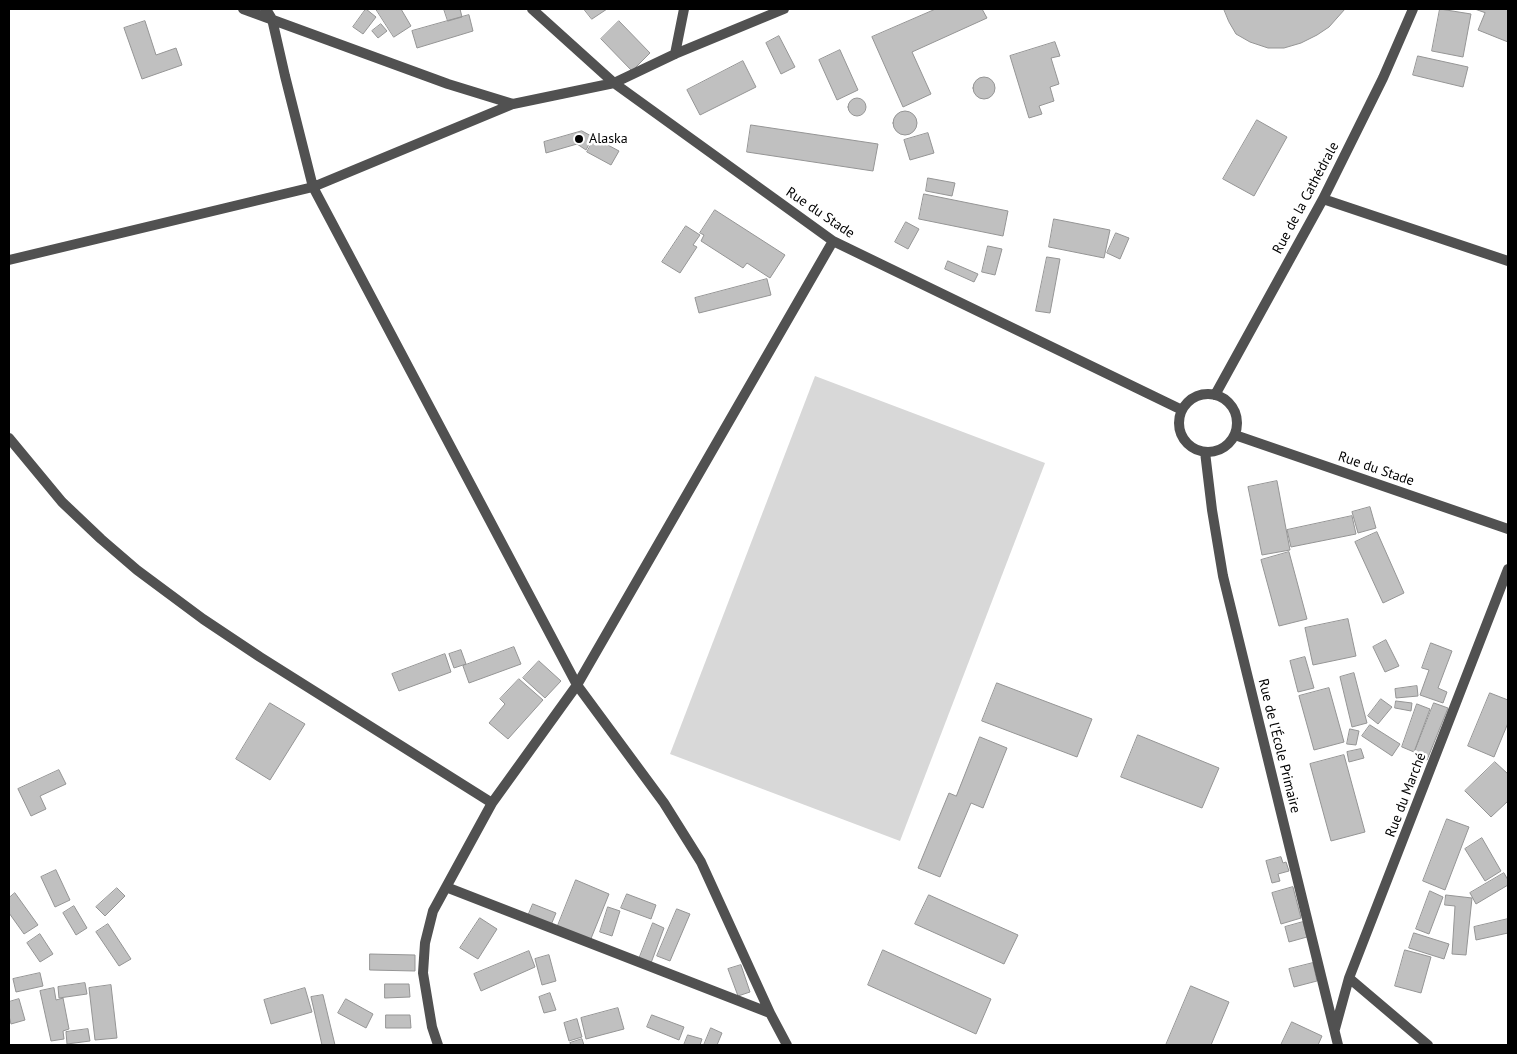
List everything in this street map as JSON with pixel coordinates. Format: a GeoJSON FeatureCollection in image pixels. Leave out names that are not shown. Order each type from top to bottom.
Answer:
{"type":"FeatureCollection","features":[{"type":"Feature","properties":{"kind":"street"},"geometry":{"type":"LineString","coordinates":[[243,9],[448,84],[512,104]]}},
{"type":"Feature","properties":{"kind":"street"},"geometry":{"type":"LineString","coordinates":[[266,9],[272,20],[284,76],[313,187],[577,685],[664,803],[701,862],[770,1013],[787,1045]]}},
{"type":"Feature","properties":{"kind":"street","name":"Rue du Stade"},"geometry":{"type":"LineString","coordinates":[[532,9],[614,83],[833,241],[1182,410]]}},
{"type":"Feature","properties":{"kind":"street"},"geometry":{"type":"LineString","coordinates":[[675,54],[684,9]]}},
{"type":"Feature","properties":{"kind":"street"},"geometry":{"type":"LineString","coordinates":[[9,260],[313,187],[512,104],[614,83],[675,54],[784,9]]}},
{"type":"Feature","properties":{"kind":"street","name":"Rue de la Cathédrale"},"geometry":{"type":"LineString","coordinates":[[1215,395],[1322,198],[1383,78],[1413,9]]}},
{"type":"Feature","properties":{"kind":"street"},"geometry":{"type":"LineString","coordinates":[[1322,198],[1508,261]]}},
{"type":"Feature","properties":{"kind":"street"},"geometry":{"type":"LineString","coordinates":[[438,1045],[432,1027],[423,973],[425,943],[432,911],[492,803],[577,685],[833,241]]}},
{"type":"Feature","properties":{"kind":"street"},"geometry":{"type":"LineString","coordinates":[[1205,394],[1215,395],[1224,399],[1236,415],[1235,435],[1223,448],[1214,452],[1196,450],[1182,437],[1179,419],[1182,410],[1188,402],[1196,397],[1205,394]]}},
{"type":"Feature","properties":{"kind":"street","name":"Rue du Stade"},"geometry":{"type":"LineString","coordinates":[[1235,435],[1508,529]]}},
{"type":"Feature","properties":{"kind":"street"},"geometry":{"type":"LineString","coordinates":[[9,438],[62,502],[137,570],[203,619],[260,657],[492,803]]}},
{"type":"Feature","properties":{"kind":"street","name":"Rue de l'École Primaire"},"geometry":{"type":"LineString","coordinates":[[1205,452],[1223,576],[1338,1045]]}},
{"type":"Feature","properties":{"kind":"street","name":"Rue du Marché"},"geometry":{"type":"LineString","coordinates":[[1334,1032],[1349,978],[1508,569]]}},
{"type":"Feature","properties":{"kind":"street"},"geometry":{"type":"LineString","coordinates":[[446,887],[770,1013]]}},
{"type":"Feature","properties":{"kind":"street"},"geometry":{"type":"LineString","coordinates":[[1349,978],[1428,1045]]}},
{"type":"Feature","properties":{"kind":"shaded area"},"geometry":{"type":"Polygon","coordinates":[[[815,376],[1045,463],[900,841],[670,754],[815,376]]]}},
{"type":"Feature","properties":{"kind":"building"},"geometry":{"type":"Polygon","coordinates":[[[366,9],[376,17],[363,34],[353,27],[366,9]]]}},
{"type":"Feature","properties":{"kind":"building"},"geometry":{"type":"Polygon","coordinates":[[[376,9],[401,9],[411,26],[394,37],[376,9]]]}},
{"type":"Feature","properties":{"kind":"building"},"geometry":{"type":"Polygon","coordinates":[[[444,9],[460,9],[462,17],[448,21],[444,9]]]}},
{"type":"Feature","properties":{"kind":"building"},"geometry":{"type":"Polygon","coordinates":[[[584,9],[607,9],[592,19],[584,9]]]}},
{"type":"Feature","properties":{"kind":"building"},"geometry":{"type":"Polygon","coordinates":[[[936,9],[982,9],[987,18],[912,52],[931,94],[903,107],[872,37],[936,9]]]}},
{"type":"Feature","properties":{"kind":"building"},"geometry":{"type":"Polygon","coordinates":[[[1224,9],[1345,9],[1329,27],[1317,35],[1301,43],[1284,48],[1268,48],[1250,42],[1236,34],[1224,9]]]}},
{"type":"Feature","properties":{"kind":"building"},"geometry":{"type":"Polygon","coordinates":[[[1440,9],[1471,14],[1463,57],[1432,51],[1440,9]]]}},
{"type":"Feature","properties":{"kind":"building"},"geometry":{"type":"Polygon","coordinates":[[[1475,9],[1508,9],[1508,42],[1478,30],[1485,13],[1475,9]]]}},
{"type":"Feature","properties":{"kind":"building"},"geometry":{"type":"Polygon","coordinates":[[[469,15],[473,31],[417,48],[412,31],[469,15]]]}},
{"type":"Feature","properties":{"kind":"building"},"geometry":{"type":"Polygon","coordinates":[[[145,21],[156,55],[176,48],[182,65],[142,79],[124,28],[145,21]]]}},
{"type":"Feature","properties":{"kind":"building"},"geometry":{"type":"Polygon","coordinates":[[[619,21],[650,53],[632,71],[601,39],[619,21]]]}},
{"type":"Feature","properties":{"kind":"building"},"geometry":{"type":"Polygon","coordinates":[[[381,24],[387,31],[378,38],[372,31],[381,24]]]}},
{"type":"Feature","properties":{"kind":"building"},"geometry":{"type":"Polygon","coordinates":[[[779,36],[795,67],[781,74],[766,43],[779,36]]]}},
{"type":"Feature","properties":{"kind":"building"},"geometry":{"type":"Polygon","coordinates":[[[1055,42],[1060,56],[1051,58],[1059,84],[1050,87],[1054,101],[1039,106],[1042,114],[1029,118],[1010,56],[1055,42]]]}},
{"type":"Feature","properties":{"kind":"building"},"geometry":{"type":"Polygon","coordinates":[[[840,50],[858,90],[837,100],[819,60],[840,50]]]}},
{"type":"Feature","properties":{"kind":"building"},"geometry":{"type":"Polygon","coordinates":[[[1418,56],[1468,67],[1463,87],[1413,75],[1418,56]]]}},
{"type":"Feature","properties":{"kind":"building"},"geometry":{"type":"Polygon","coordinates":[[[743,61],[756,87],[700,115],[687,90],[743,61]]]}},
{"type":"Feature","properties":{"kind":"building"},"geometry":{"type":"Polygon","coordinates":[[[984,77],[992,80],[995,88],[992,96],[984,99],[976,96],[973,88],[976,80],[984,77]]]}},
{"type":"Feature","properties":{"kind":"building"},"geometry":{"type":"Polygon","coordinates":[[[857,98],[863,101],[866,107],[863,113],[857,116],[851,113],[848,107],[851,101],[857,98]]]}},
{"type":"Feature","properties":{"kind":"building"},"geometry":{"type":"Polygon","coordinates":[[[905,111],[913,115],[917,123],[913,131],[905,135],[897,131],[893,123],[897,115],[905,111]]]}},
{"type":"Feature","properties":{"kind":"building"},"geometry":{"type":"Polygon","coordinates":[[[1257,120],[1287,137],[1254,196],[1223,179],[1257,120]]]}},
{"type":"Feature","properties":{"kind":"building"},"geometry":{"type":"Polygon","coordinates":[[[751,125],[878,144],[873,171],[747,152],[751,125]]]}},
{"type":"Feature","properties":{"kind":"building"},"geometry":{"type":"Polygon","coordinates":[[[582,131],[593,137],[586,150],[577,144],[546,153],[544,142],[582,131]]]}},
{"type":"Feature","properties":{"kind":"building"},"geometry":{"type":"Polygon","coordinates":[[[928,133],[934,153],[910,160],[904,140],[928,133]]]}},
{"type":"Feature","properties":{"kind":"building"},"geometry":{"type":"Polygon","coordinates":[[[595,138],[619,151],[611,165],[587,152],[595,138]]]}},
{"type":"Feature","properties":{"kind":"building"},"geometry":{"type":"Polygon","coordinates":[[[928,178],[955,183],[952,196],[926,191],[928,178]]]}},
{"type":"Feature","properties":{"kind":"building"},"geometry":{"type":"Polygon","coordinates":[[[924,194],[1008,211],[1003,236],[919,219],[924,194]]]}},
{"type":"Feature","properties":{"kind":"building"},"geometry":{"type":"Polygon","coordinates":[[[715,210],[785,255],[770,278],[747,263],[743,268],[701,241],[704,235],[700,233],[715,210]]]}},
{"type":"Feature","properties":{"kind":"building"},"geometry":{"type":"Polygon","coordinates":[[[1054,219],[1110,230],[1104,258],[1049,247],[1054,219]]]}},
{"type":"Feature","properties":{"kind":"building"},"geometry":{"type":"Polygon","coordinates":[[[906,222],[919,229],[908,249],[895,242],[906,222]]]}},
{"type":"Feature","properties":{"kind":"building"},"geometry":{"type":"Polygon","coordinates":[[[686,226],[700,235],[693,245],[697,247],[680,273],[662,262],[686,226]]]}},
{"type":"Feature","properties":{"kind":"building"},"geometry":{"type":"Polygon","coordinates":[[[1116,233],[1129,238],[1120,259],[1107,253],[1116,233]]]}},
{"type":"Feature","properties":{"kind":"building"},"geometry":{"type":"Polygon","coordinates":[[[988,246],[1002,249],[995,275],[982,272],[988,246]]]}},
{"type":"Feature","properties":{"kind":"building"},"geometry":{"type":"Polygon","coordinates":[[[1047,257],[1060,259],[1050,313],[1036,311],[1047,257]]]}},
{"type":"Feature","properties":{"kind":"building"},"geometry":{"type":"Polygon","coordinates":[[[948,261],[978,274],[974,282],[945,269],[948,261]]]}},
{"type":"Feature","properties":{"kind":"building"},"geometry":{"type":"Polygon","coordinates":[[[767,279],[771,295],[699,313],[695,298],[767,279]]]}},
{"type":"Feature","properties":{"kind":"building"},"geometry":{"type":"Polygon","coordinates":[[[1277,481],[1290,550],[1262,555],[1248,487],[1277,481]]]}},
{"type":"Feature","properties":{"kind":"building"},"geometry":{"type":"Polygon","coordinates":[[[1370,507],[1376,528],[1358,533],[1352,512],[1370,507]]]}},
{"type":"Feature","properties":{"kind":"building"},"geometry":{"type":"Polygon","coordinates":[[[1352,516],[1356,534],[1291,547],[1287,530],[1352,516]]]}},
{"type":"Feature","properties":{"kind":"building"},"geometry":{"type":"Polygon","coordinates":[[[1377,532],[1404,593],[1383,603],[1355,542],[1377,532]]]}},
{"type":"Feature","properties":{"kind":"building"},"geometry":{"type":"Polygon","coordinates":[[[1289,552],[1307,619],[1279,626],[1261,560],[1289,552]]]}},
{"type":"Feature","properties":{"kind":"building"},"geometry":{"type":"Polygon","coordinates":[[[1348,619],[1356,656],[1313,665],[1305,628],[1348,619]]]}},
{"type":"Feature","properties":{"kind":"building"},"geometry":{"type":"Polygon","coordinates":[[[1386,640],[1399,666],[1385,672],[1373,647],[1386,640]]]}},
{"type":"Feature","properties":{"kind":"building"},"geometry":{"type":"Polygon","coordinates":[[[1431,643],[1452,651],[1438,688],[1447,692],[1443,703],[1420,695],[1429,670],[1422,668],[1431,643]]]}},
{"type":"Feature","properties":{"kind":"building"},"geometry":{"type":"Polygon","coordinates":[[[514,647],[521,664],[469,683],[463,666],[514,647]]]}},
{"type":"Feature","properties":{"kind":"building"},"geometry":{"type":"Polygon","coordinates":[[[461,650],[466,664],[454,668],[449,654],[461,650]]]}},
{"type":"Feature","properties":{"kind":"building"},"geometry":{"type":"Polygon","coordinates":[[[445,654],[451,672],[399,691],[392,674],[445,654]]]}},
{"type":"Feature","properties":{"kind":"building"},"geometry":{"type":"Polygon","coordinates":[[[1305,657],[1314,688],[1298,692],[1290,661],[1305,657]]]}},
{"type":"Feature","properties":{"kind":"building"},"geometry":{"type":"Polygon","coordinates":[[[539,661],[561,681],[545,698],[523,678],[539,661]]]}},
{"type":"Feature","properties":{"kind":"building"},"geometry":{"type":"Polygon","coordinates":[[[1354,673],[1367,723],[1352,727],[1340,677],[1354,673]]]}},
{"type":"Feature","properties":{"kind":"building"},"geometry":{"type":"Polygon","coordinates":[[[519,679],[543,700],[508,739],[489,723],[505,704],[500,699],[519,679]]]}},
{"type":"Feature","properties":{"kind":"building"},"geometry":{"type":"Polygon","coordinates":[[[997,683],[1092,719],[1077,757],[982,721],[997,683]]]}},
{"type":"Feature","properties":{"kind":"building"},"geometry":{"type":"Polygon","coordinates":[[[1417,686],[1418,696],[1396,698],[1395,689],[1417,686]]]}},
{"type":"Feature","properties":{"kind":"building"},"geometry":{"type":"Polygon","coordinates":[[[1329,688],[1344,742],[1314,750],[1299,696],[1329,688]]]}},
{"type":"Feature","properties":{"kind":"building"},"geometry":{"type":"Polygon","coordinates":[[[1490,693],[1508,700],[1508,723],[1494,757],[1468,746],[1490,693]]]}},
{"type":"Feature","properties":{"kind":"building"},"geometry":{"type":"Polygon","coordinates":[[[1381,699],[1392,707],[1378,724],[1368,716],[1381,699]]]}},
{"type":"Feature","properties":{"kind":"building"},"geometry":{"type":"Polygon","coordinates":[[[1396,701],[1412,703],[1411,711],[1395,708],[1396,701]]]}},
{"type":"Feature","properties":{"kind":"building"},"geometry":{"type":"Polygon","coordinates":[[[270,703],[305,724],[270,780],[236,759],[270,703]]]}},
{"type":"Feature","properties":{"kind":"building"},"geometry":{"type":"Polygon","coordinates":[[[1434,703],[1448,708],[1427,760],[1414,754],[1434,703]]]}},
{"type":"Feature","properties":{"kind":"building"},"geometry":{"type":"Polygon","coordinates":[[[1417,704],[1430,709],[1414,752],[1402,747],[1417,704]]]}},
{"type":"Feature","properties":{"kind":"building"},"geometry":{"type":"Polygon","coordinates":[[[1370,725],[1400,744],[1392,756],[1362,736],[1370,725]]]}},
{"type":"Feature","properties":{"kind":"building"},"geometry":{"type":"Polygon","coordinates":[[[1350,729],[1359,731],[1356,745],[1347,744],[1350,729]]]}},
{"type":"Feature","properties":{"kind":"building"},"geometry":{"type":"Polygon","coordinates":[[[1138,735],[1219,768],[1202,808],[1121,777],[1138,735]]]}},
{"type":"Feature","properties":{"kind":"building"},"geometry":{"type":"Polygon","coordinates":[[[980,737],[1007,748],[983,808],[971,803],[940,877],[918,868],[949,793],[956,796],[980,737]]]}},
{"type":"Feature","properties":{"kind":"building"},"geometry":{"type":"Polygon","coordinates":[[[1361,749],[1364,758],[1349,762],[1347,752],[1361,749]]]}},
{"type":"Feature","properties":{"kind":"building"},"geometry":{"type":"Polygon","coordinates":[[[1344,755],[1365,832],[1331,841],[1310,764],[1344,755]]]}},
{"type":"Feature","properties":{"kind":"building"},"geometry":{"type":"Polygon","coordinates":[[[1495,762],[1508,774],[1508,801],[1491,817],[1465,791],[1495,762]]]}},
{"type":"Feature","properties":{"kind":"building"},"geometry":{"type":"Polygon","coordinates":[[[59,770],[66,784],[40,796],[46,809],[31,816],[18,789],[59,770]]]}},
{"type":"Feature","properties":{"kind":"building"},"geometry":{"type":"Polygon","coordinates":[[[1447,819],[1469,827],[1445,890],[1423,881],[1447,819]]]}},
{"type":"Feature","properties":{"kind":"building"},"geometry":{"type":"Polygon","coordinates":[[[1482,838],[1501,871],[1485,881],[1465,849],[1482,838]]]}},
{"type":"Feature","properties":{"kind":"building"},"geometry":{"type":"Polygon","coordinates":[[[1281,857],[1283,863],[1286,862],[1289,871],[1278,874],[1280,881],[1272,883],[1266,861],[1281,857]]]}},
{"type":"Feature","properties":{"kind":"building"},"geometry":{"type":"Polygon","coordinates":[[[56,870],[70,900],[55,907],[41,877],[56,870]]]}},
{"type":"Feature","properties":{"kind":"building"},"geometry":{"type":"Polygon","coordinates":[[[1504,873],[1508,880],[1508,885],[1476,904],[1470,893],[1504,873]]]}},
{"type":"Feature","properties":{"kind":"building"},"geometry":{"type":"Polygon","coordinates":[[[576,880],[609,894],[590,941],[557,928],[576,880]]]}},
{"type":"Feature","properties":{"kind":"building"},"geometry":{"type":"Polygon","coordinates":[[[1293,887],[1301,918],[1281,924],[1272,893],[1293,887]]]}},
{"type":"Feature","properties":{"kind":"building"},"geometry":{"type":"Polygon","coordinates":[[[117,888],[125,896],[105,916],[96,907],[117,888]]]}},
{"type":"Feature","properties":{"kind":"building"},"geometry":{"type":"Polygon","coordinates":[[[1430,891],[1443,897],[1429,934],[1416,929],[1430,891]]]}},
{"type":"Feature","properties":{"kind":"building"},"geometry":{"type":"Polygon","coordinates":[[[15,893],[38,925],[24,934],[9,913],[9,898],[15,893]]]}},
{"type":"Feature","properties":{"kind":"building"},"geometry":{"type":"Polygon","coordinates":[[[627,894],[656,905],[651,919],[621,908],[627,894]]]}},
{"type":"Feature","properties":{"kind":"building"},"geometry":{"type":"Polygon","coordinates":[[[929,895],[1018,935],[1004,964],[915,924],[929,895]]]}},
{"type":"Feature","properties":{"kind":"building"},"geometry":{"type":"Polygon","coordinates":[[[1446,895],[1472,898],[1466,955],[1452,954],[1455,906],[1445,905],[1446,895]]]}},
{"type":"Feature","properties":{"kind":"building"},"geometry":{"type":"Polygon","coordinates":[[[533,904],[556,913],[551,925],[528,916],[533,904]]]}},
{"type":"Feature","properties":{"kind":"building"},"geometry":{"type":"Polygon","coordinates":[[[74,906],[87,928],[76,935],[63,913],[74,906]]]}},
{"type":"Feature","properties":{"kind":"building"},"geometry":{"type":"Polygon","coordinates":[[[608,907],[620,911],[612,936],[600,932],[608,907]]]}},
{"type":"Feature","properties":{"kind":"building"},"geometry":{"type":"Polygon","coordinates":[[[677,909],[690,914],[670,961],[657,956],[677,909]]]}},
{"type":"Feature","properties":{"kind":"building"},"geometry":{"type":"Polygon","coordinates":[[[480,918],[497,929],[478,959],[460,948],[480,918]]]}},
{"type":"Feature","properties":{"kind":"building"},"geometry":{"type":"Polygon","coordinates":[[[1508,919],[1508,933],[1476,940],[1474,927],[1508,919]]]}},
{"type":"Feature","properties":{"kind":"building"},"geometry":{"type":"Polygon","coordinates":[[[1303,922],[1307,937],[1289,942],[1285,927],[1303,922]]]}},
{"type":"Feature","properties":{"kind":"building"},"geometry":{"type":"Polygon","coordinates":[[[653,923],[664,928],[651,963],[639,959],[653,923]]]}},
{"type":"Feature","properties":{"kind":"building"},"geometry":{"type":"Polygon","coordinates":[[[108,924],[131,959],[119,966],[96,932],[108,924]]]}},
{"type":"Feature","properties":{"kind":"building"},"geometry":{"type":"Polygon","coordinates":[[[1414,933],[1449,944],[1444,959],[1409,948],[1414,933]]]}},
{"type":"Feature","properties":{"kind":"building"},"geometry":{"type":"Polygon","coordinates":[[[40,934],[53,954],[40,962],[27,943],[40,934]]]}},
{"type":"Feature","properties":{"kind":"building"},"geometry":{"type":"Polygon","coordinates":[[[883,950],[991,999],[976,1034],[868,985],[883,950]]]}},
{"type":"Feature","properties":{"kind":"building"},"geometry":{"type":"Polygon","coordinates":[[[1405,950],[1431,957],[1421,993],[1395,986],[1405,950]]]}},
{"type":"Feature","properties":{"kind":"building"},"geometry":{"type":"Polygon","coordinates":[[[529,951],[535,967],[481,991],[474,974],[529,951]]]}},
{"type":"Feature","properties":{"kind":"building"},"geometry":{"type":"Polygon","coordinates":[[[370,954],[415,955],[415,971],[370,970],[370,954]]]}},
{"type":"Feature","properties":{"kind":"building"},"geometry":{"type":"Polygon","coordinates":[[[549,955],[556,981],[542,985],[535,959],[549,955]]]}},
{"type":"Feature","properties":{"kind":"building"},"geometry":{"type":"Polygon","coordinates":[[[1313,963],[1317,981],[1294,987],[1289,969],[1313,963]]]}},
{"type":"Feature","properties":{"kind":"building"},"geometry":{"type":"Polygon","coordinates":[[[741,965],[750,992],[738,996],[728,969],[741,965]]]}},
{"type":"Feature","properties":{"kind":"building"},"geometry":{"type":"Polygon","coordinates":[[[40,973],[43,986],[16,992],[13,979],[40,973]]]}},
{"type":"Feature","properties":{"kind":"building"},"geometry":{"type":"Polygon","coordinates":[[[85,983],[87,994],[59,998],[58,987],[85,983]]]}},
{"type":"Feature","properties":{"kind":"building"},"geometry":{"type":"Polygon","coordinates":[[[385,984],[409,984],[410,997],[385,998],[385,984]]]}},
{"type":"Feature","properties":{"kind":"building"},"geometry":{"type":"Polygon","coordinates":[[[111,985],[117,1038],[95,1040],[89,988],[111,985]]]}},
{"type":"Feature","properties":{"kind":"building"},"geometry":{"type":"Polygon","coordinates":[[[1191,986],[1229,1002],[1211,1045],[1166,1045],[1191,986]]]}},
{"type":"Feature","properties":{"kind":"building"},"geometry":{"type":"Polygon","coordinates":[[[54,988],[56,1000],[63,998],[69,1029],[63,1031],[64,1039],[51,1041],[40,991],[54,988]]]}},
{"type":"Feature","properties":{"kind":"building"},"geometry":{"type":"Polygon","coordinates":[[[305,988],[312,1012],[271,1024],[264,1000],[305,988]]]}},
{"type":"Feature","properties":{"kind":"building"},"geometry":{"type":"Polygon","coordinates":[[[550,993],[556,1010],[544,1013],[539,997],[550,993]]]}},
{"type":"Feature","properties":{"kind":"building"},"geometry":{"type":"Polygon","coordinates":[[[323,995],[335,1045],[322,1045],[311,997],[323,995]]]}},
{"type":"Feature","properties":{"kind":"building"},"geometry":{"type":"Polygon","coordinates":[[[19,999],[25,1020],[11,1024],[9,1002],[19,999]]]}},
{"type":"Feature","properties":{"kind":"building"},"geometry":{"type":"Polygon","coordinates":[[[346,999],[373,1014],[366,1028],[338,1013],[346,999]]]}},
{"type":"Feature","properties":{"kind":"building"},"geometry":{"type":"Polygon","coordinates":[[[618,1008],[624,1029],[586,1039],[581,1018],[618,1008]]]}},
{"type":"Feature","properties":{"kind":"building"},"geometry":{"type":"Polygon","coordinates":[[[386,1015],[410,1015],[411,1028],[386,1028],[386,1015]]]}},
{"type":"Feature","properties":{"kind":"building"},"geometry":{"type":"Polygon","coordinates":[[[652,1015],[684,1027],[679,1040],[647,1027],[652,1015]]]}},
{"type":"Feature","properties":{"kind":"building"},"geometry":{"type":"Polygon","coordinates":[[[577,1019],[582,1037],[569,1041],[564,1023],[577,1019]]]}},
{"type":"Feature","properties":{"kind":"building"},"geometry":{"type":"Polygon","coordinates":[[[1292,1022],[1322,1036],[1318,1045],[1281,1045],[1292,1022]]]}},
{"type":"Feature","properties":{"kind":"building"},"geometry":{"type":"Polygon","coordinates":[[[711,1028],[722,1033],[717,1045],[704,1045],[711,1028]]]}},
{"type":"Feature","properties":{"kind":"building"},"geometry":{"type":"Polygon","coordinates":[[[88,1029],[90,1041],[67,1044],[66,1032],[88,1029]]]}},
{"type":"Feature","properties":{"kind":"building"},"geometry":{"type":"Polygon","coordinates":[[[688,1035],[702,1039],[700,1045],[684,1045],[688,1035]]]}},
{"type":"Feature","properties":{"kind":"building"},"geometry":{"type":"Polygon","coordinates":[[[582,1039],[584,1045],[571,1045],[570,1043],[582,1039]]]}},
{"type":"Feature","properties":{"kind":"place","name":"Alaska"},"geometry":{"type":"Point","coordinates":[579,139]}}]}
